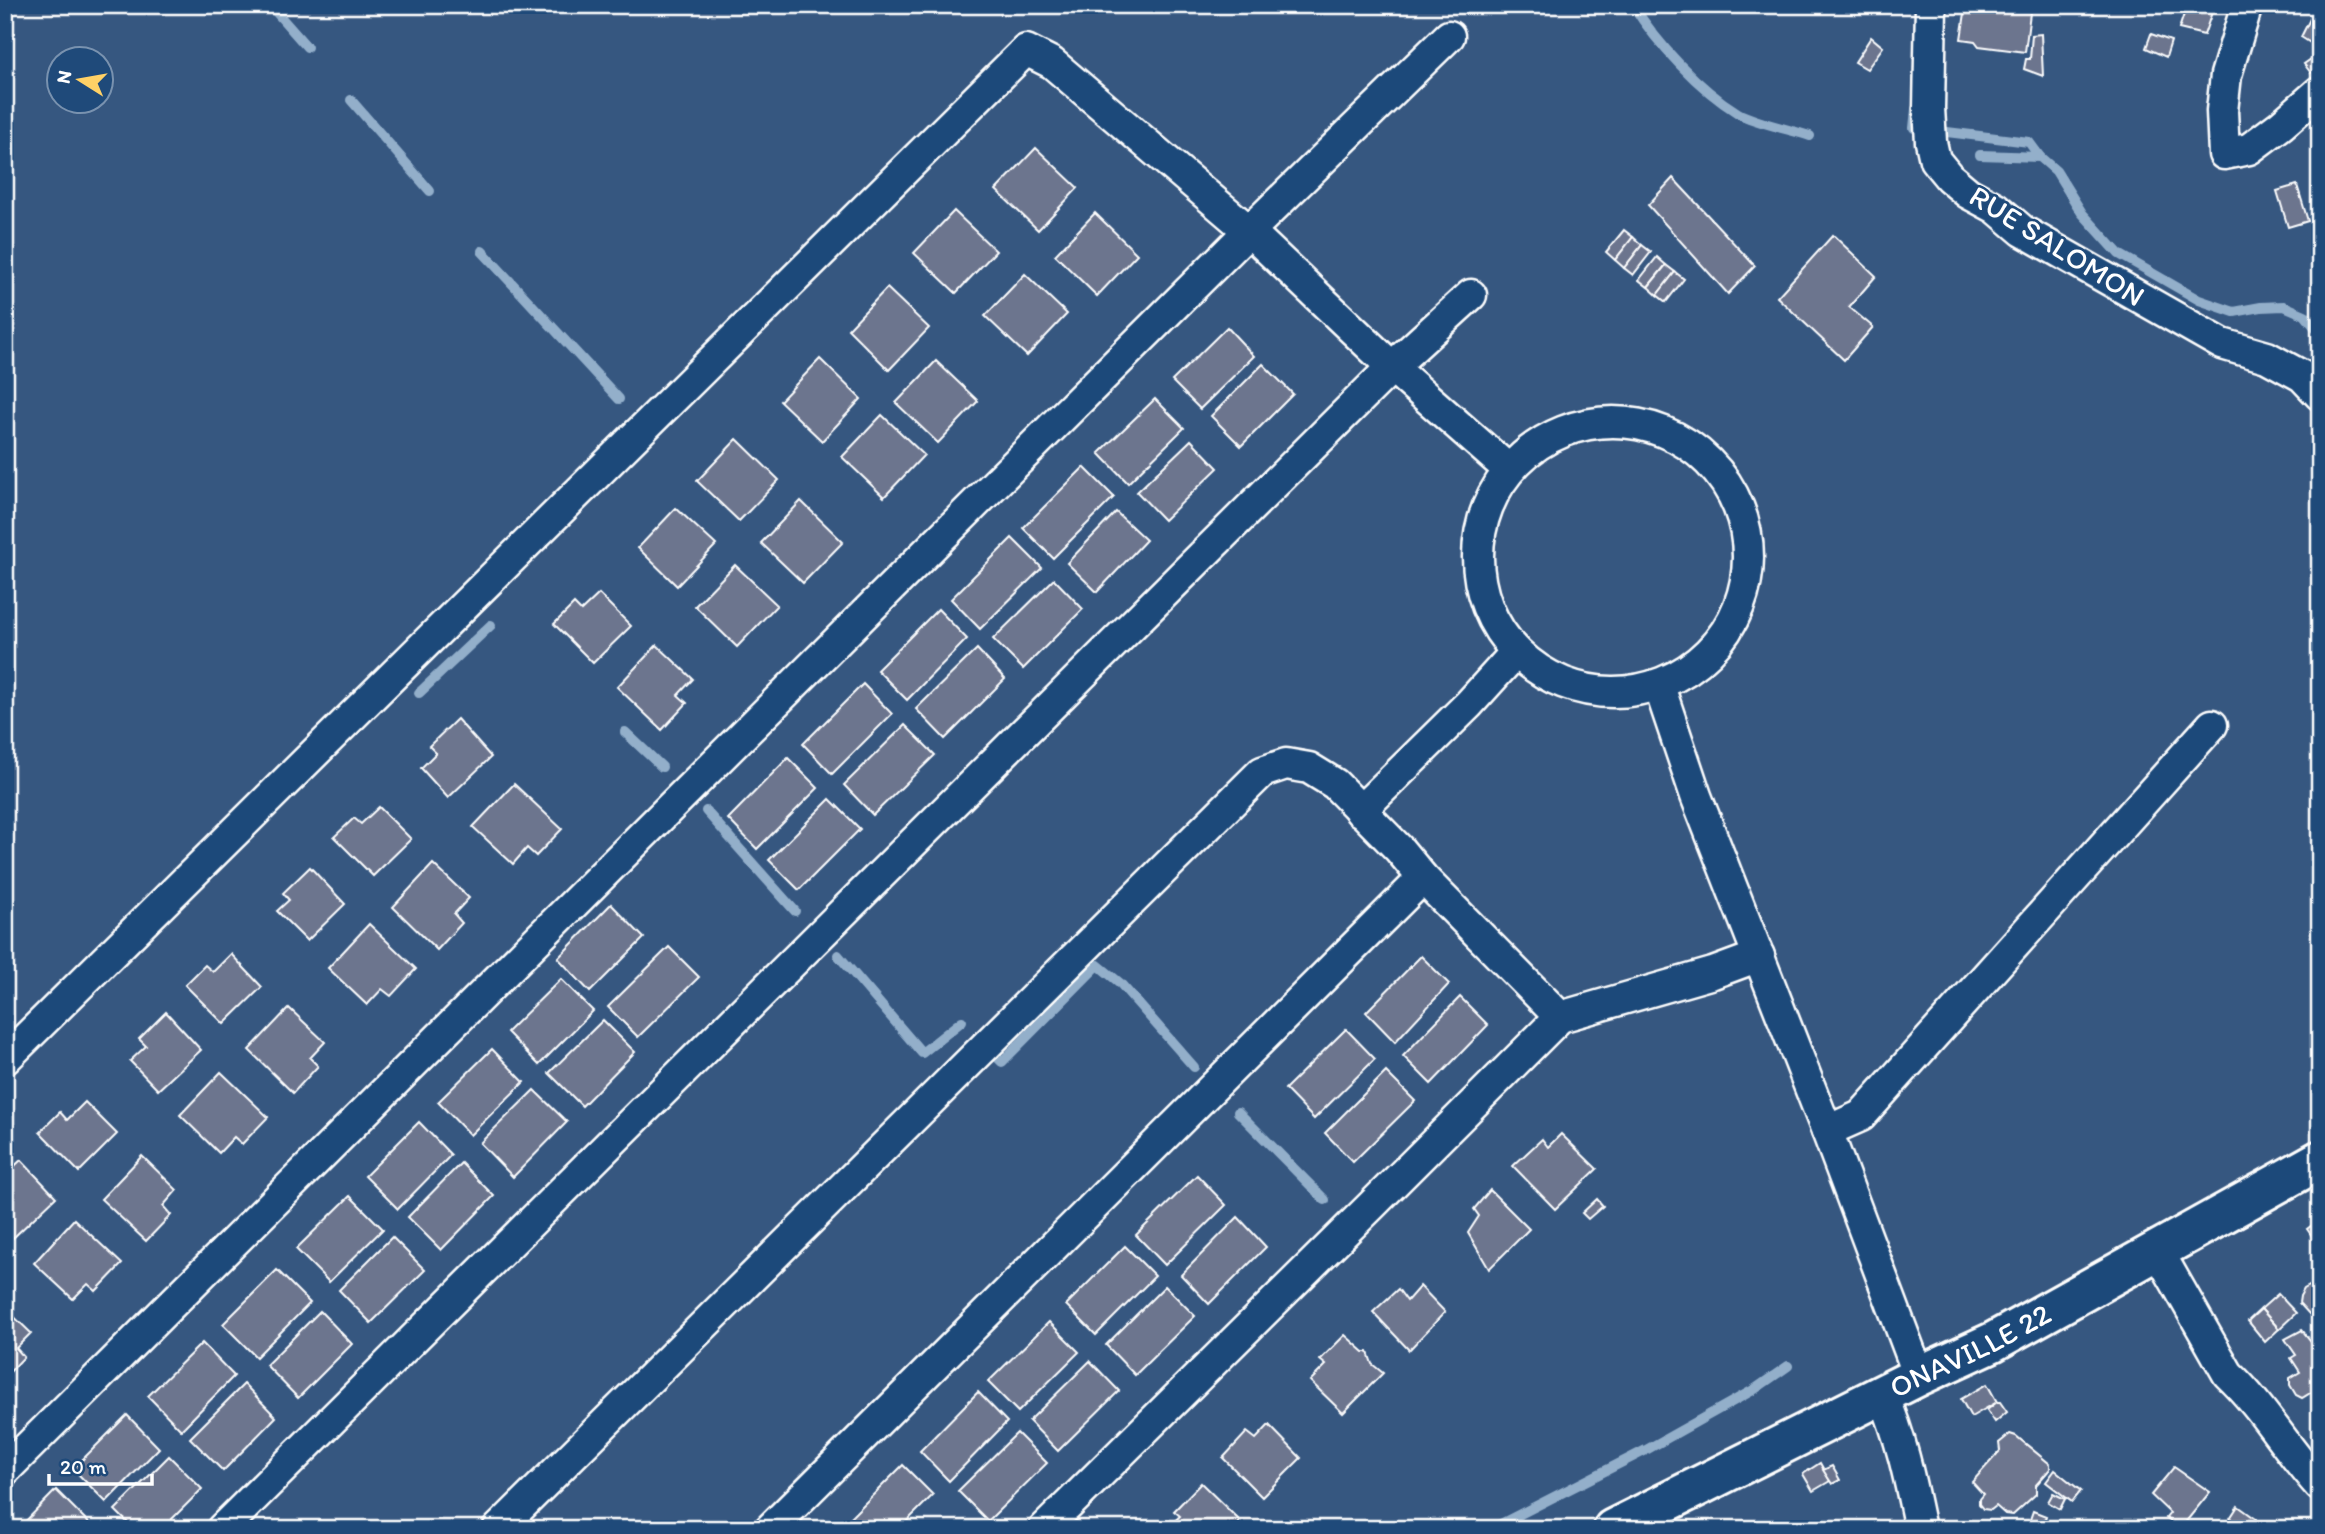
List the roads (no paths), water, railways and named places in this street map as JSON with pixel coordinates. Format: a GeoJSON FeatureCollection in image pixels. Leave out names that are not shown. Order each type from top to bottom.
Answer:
{"type":"FeatureCollection","features":[{"type":"Feature","properties":{"kind":"street","name":"RUE SALOMON"},"geometry":{"type":"LineString","coordinates":[[1931,5],[1931,142],[1936,160],[1949,177],[1968,193],[1996,208],[2022,231],[2222,344],[2267,357],[2302,376],[2320,395]]}},
{"type":"Feature","properties":{"kind":"street"},"geometry":{"type":"LineString","coordinates":[[2247,5],[2226,75],[2222,111],[2224,154],[2249,149],[2320,91]]}},
{"type":"Feature","properties":{"kind":"street"},"geometry":{"type":"LineString","coordinates":[[5,1470],[1249,231],[1449,36]]}},
{"type":"Feature","properties":{"kind":"street"},"geometry":{"type":"LineString","coordinates":[[5,1059],[1026,50],[1052,64],[1249,231],[1392,367],[1509,470]]}},
{"type":"Feature","properties":{"kind":"street"},"geometry":{"type":"LineString","coordinates":[[222,1529],[1392,367],[1471,295]]}},
{"type":"Feature","properties":{"kind":"street"},"geometry":{"type":"LineString","coordinates":[[1595,423],[1644,425],[1690,444],[1724,479],[1745,524],[1748,574],[1733,621],[1702,661],[1659,685],[1608,694],[1558,682],[1516,652],[1493,620],[1484,595],[1480,583],[1478,542],[1489,504],[1509,470],[1547,438],[1595,423]]}},
{"type":"Feature","properties":{"kind":"street"},"geometry":{"type":"LineString","coordinates":[[1360,811],[1469,704],[1516,652]]}},
{"type":"Feature","properties":{"kind":"street"},"geometry":{"type":"LineString","coordinates":[[1659,685],[1696,796],[1919,1376]]}},
{"type":"Feature","properties":{"kind":"street"},"geometry":{"type":"LineString","coordinates":[[1827,1131],[1861,1116],[2212,725]]}},
{"type":"Feature","properties":{"kind":"street"},"geometry":{"type":"LineString","coordinates":[[498,1529],[1262,772],[1286,764],[1309,768],[1335,784],[1560,1017]]}},
{"type":"Feature","properties":{"kind":"street"},"geometry":{"type":"LineString","coordinates":[[770,1529],[1423,878]]}},
{"type":"Feature","properties":{"kind":"street"},"geometry":{"type":"LineString","coordinates":[[1044,1529],[1560,1017],[1713,973],[1759,956]]}},
{"type":"Feature","properties":{"kind":"street","name":"ONAVILLE 22"},"geometry":{"type":"LineString","coordinates":[[1613,1529],[1919,1376],[1993,1342],[2320,1160]]}},
{"type":"Feature","properties":{"kind":"street"},"geometry":{"type":"LineString","coordinates":[[2158,1251],[2228,1374],[2243,1387],[2320,1486]]}},
{"type":"Feature","properties":{"kind":"street"},"geometry":{"type":"LineString","coordinates":[[1883,1395],[1898,1429],[1920,1529]]}},
{"type":"Feature","properties":{"kind":"waterway"},"geometry":{"type":"LineString","coordinates":[[270,5],[307,47]]}},
{"type":"Feature","properties":{"kind":"waterway"},"geometry":{"type":"LineString","coordinates":[[1633,5],[1680,65],[1723,103],[1753,120],[1810,136]]}},
{"type":"Feature","properties":{"kind":"waterway"},"geometry":{"type":"LineString","coordinates":[[351,100],[430,191]]}},
{"type":"Feature","properties":{"kind":"waterway"},"geometry":{"type":"LineString","coordinates":[[1916,109],[1914,128],[2029,142],[2040,157]]}},
{"type":"Feature","properties":{"kind":"waterway"},"geometry":{"type":"LineString","coordinates":[[1980,155],[2040,157],[2056,171],[2082,213],[2119,254],[2199,300],[2234,312],[2284,306],[2305,315],[2320,333]]}},
{"type":"Feature","properties":{"kind":"waterway"},"geometry":{"type":"LineString","coordinates":[[482,251],[619,399]]}},
{"type":"Feature","properties":{"kind":"waterway"},"geometry":{"type":"LineString","coordinates":[[419,693],[491,625]]}},
{"type":"Feature","properties":{"kind":"waterway"},"geometry":{"type":"LineString","coordinates":[[625,732],[662,767]]}},
{"type":"Feature","properties":{"kind":"waterway"},"geometry":{"type":"LineString","coordinates":[[706,811],[795,911]]}},
{"type":"Feature","properties":{"kind":"waterway"},"geometry":{"type":"LineString","coordinates":[[838,955],[922,1053],[962,1021]]}},
{"type":"Feature","properties":{"kind":"waterway"},"geometry":{"type":"LineString","coordinates":[[997,1057],[1002,1062],[1098,965],[1120,983],[1194,1067]]}},
{"type":"Feature","properties":{"kind":"waterway"},"geometry":{"type":"LineString","coordinates":[[1238,1112],[1325,1200]]}},
{"type":"Feature","properties":{"kind":"waterway"},"geometry":{"type":"LineString","coordinates":[[1491,1529],[1646,1450],[1755,1389],[1788,1366]]}}]}
